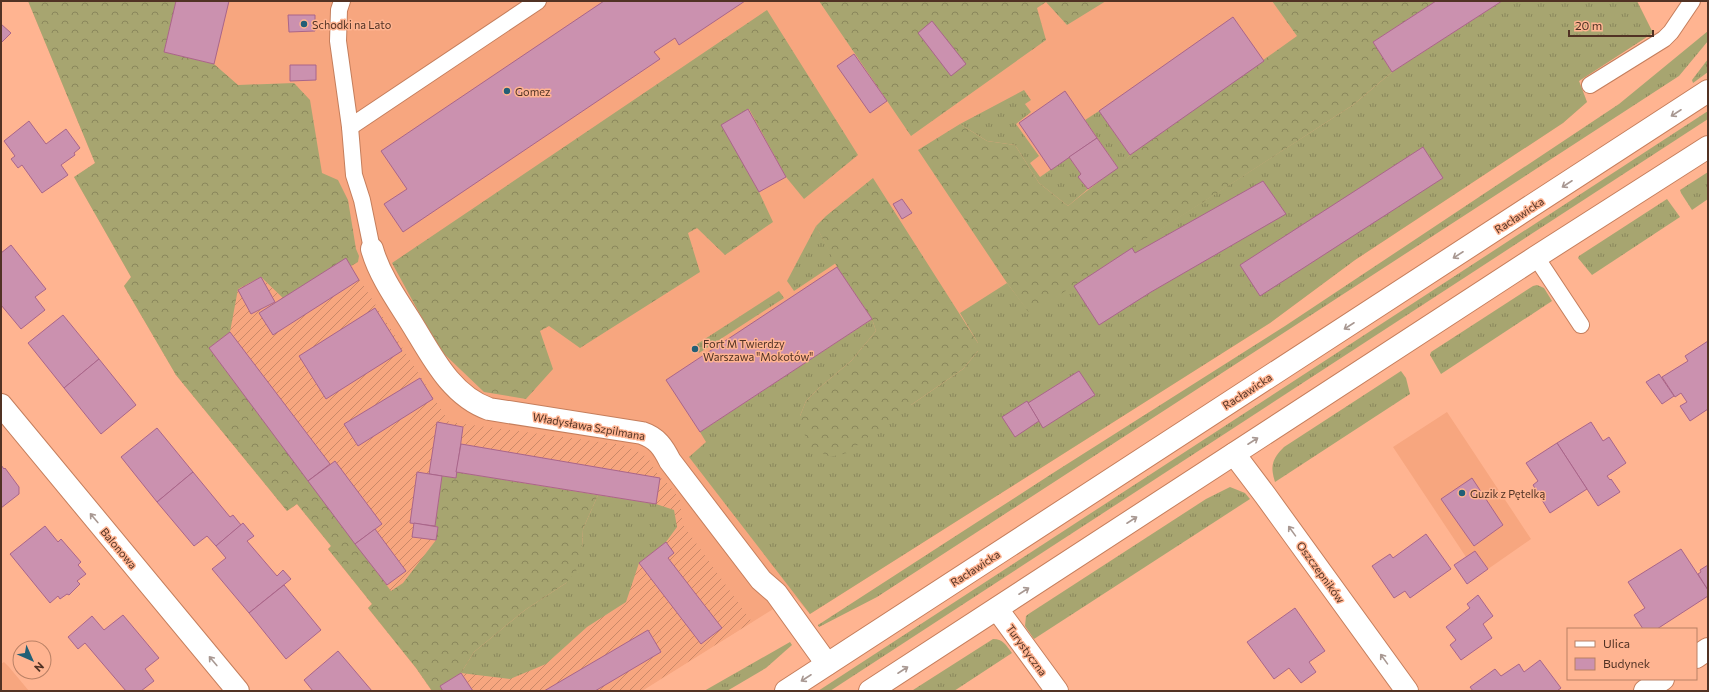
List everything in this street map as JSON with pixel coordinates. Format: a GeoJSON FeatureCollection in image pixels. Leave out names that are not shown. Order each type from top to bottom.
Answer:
{"type":"FeatureCollection","features":[{"type":"Feature","properties":{"kind":"main road","name":"Racławicka"},"geometry":{"type":"LineString","coordinates":[[786,691],[1708,92]]}},
{"type":"Feature","properties":{"kind":"main road"},"geometry":{"type":"LineString","coordinates":[[870,691],[1536,257],[1708,147]]}},
{"type":"Feature","properties":{"kind":"main road","name":"Władysława Szpilmana"},"geometry":{"type":"LineString","coordinates":[[372,249],[386,281],[432,358],[450,380],[475,403],[489,409],[642,433],[653,437],[662,446],[670,461],[761,580],[776,593],[827,664]]}},
{"type":"Feature","properties":{"kind":"main road","name":"Balonowa"},"geometry":{"type":"LineString","coordinates":[[1,405],[238,691]]}},
{"type":"Feature","properties":{"kind":"main road","name":"Oszczepników"},"geometry":{"type":"LineString","coordinates":[[1234,454],[1407,691]]}},
{"type":"Feature","properties":{"kind":"main road","name":"Turystyczna"},"geometry":{"type":"LineString","coordinates":[[997,608],[1057,691]]}},
{"type":"Feature","properties":{"kind":"main road"},"geometry":{"type":"LineString","coordinates":[[1697,656],[1708,650]]}},
{"type":"Feature","properties":{"kind":"main road"},"geometry":{"type":"LineString","coordinates":[[1645,691],[1662,680]]}},
{"type":"Feature","properties":{"kind":"lane"},"geometry":{"type":"LineString","coordinates":[[342,1],[339,10],[338,41],[350,126],[354,175],[362,200],[372,249]]}},
{"type":"Feature","properties":{"kind":"lane"},"geometry":{"type":"LineString","coordinates":[[350,126],[538,1]]}},
{"type":"Feature","properties":{"kind":"lane"},"geometry":{"type":"LineString","coordinates":[[1590,85],[1664,38],[1671,32],[1692,1]]}},
{"type":"Feature","properties":{"kind":"lane"},"geometry":{"type":"LineString","coordinates":[[1536,257],[1581,325]]}},
{"type":"Feature","properties":{"kind":"shaded area","name":"Fort M Twierdzy Warszawa \"Mokotów\""},"geometry":{"type":"Polygon","coordinates":[[[28,1],[1637,1],[1653,33],[1579,81],[1587,102],[1563,123],[1355,260],[1270,323],[810,614],[794,596],[642,691],[432,691],[416,668],[368,608],[372,604],[328,549],[331,546],[297,504],[287,511],[176,375],[124,286],[131,277],[74,177],[95,163],[28,1]]]}},
{"type":"Feature","properties":{"kind":"shaded area"},"geometry":{"type":"Polygon","coordinates":[[[345,256],[449,422],[623,445],[639,452],[648,458],[660,478],[665,480],[681,501],[681,515],[684,526],[752,622],[641,691],[432,691],[416,668],[368,608],[372,604],[328,549],[331,546],[297,504],[287,511],[176,375],[124,286],[345,256]]]}},
{"type":"Feature","properties":{"kind":"shaded area","name":"Guzik z Pętelką"},"geometry":{"type":"Polygon","coordinates":[[[1447,412],[1531,539],[1488,569],[1475,551],[1466,557],[1393,447],[1447,412]]]}},
{"type":"Feature","properties":{"kind":"shaded area"},"geometry":{"type":"Polygon","coordinates":[[[4,662],[12,671],[12,680],[20,680],[29,691],[1,691],[1,664],[4,662]]]}},
{"type":"Feature","properties":{"kind":"green space"},"geometry":{"type":"Polygon","coordinates":[[[28,1],[176,1],[164,52],[214,64],[238,85],[294,83],[310,100],[322,173],[338,180],[348,200],[356,249],[359,256],[358,262],[351,266],[346,259],[283,298],[261,277],[238,289],[230,332],[209,348],[391,591],[403,583],[436,540],[438,527],[435,526],[442,476],[456,478],[456,472],[598,495],[583,529],[582,547],[576,572],[566,583],[525,610],[474,652],[461,673],[440,686],[443,691],[432,691],[416,668],[368,608],[372,604],[328,549],[331,546],[297,504],[287,511],[176,375],[124,286],[131,277],[74,177],[95,163],[28,1]]]}},
{"type":"Feature","properties":{"kind":"green space"},"geometry":{"type":"Polygon","coordinates":[[[819,1],[1106,1],[1067,25],[1046,2],[1037,8],[1046,40],[911,136],[819,1]]]}},
{"type":"Feature","properties":{"kind":"green space"},"geometry":{"type":"Polygon","coordinates":[[[1272,1],[1436,1],[1373,42],[1392,72],[1353,105],[1030,314],[1007,283],[918,150],[960,124],[987,141],[1015,145],[1039,183],[1068,206],[1115,169],[1130,155],[1297,36],[1272,1]]]}},
{"type":"Feature","properties":{"kind":"green space"},"geometry":{"type":"Polygon","coordinates":[[[1502,1],[1637,1],[1653,33],[1579,81],[1587,102],[1563,123],[1355,260],[1270,323],[810,614],[689,457],[706,442],[700,432],[872,319],[876,331],[851,361],[806,401],[800,416],[911,405],[963,369],[978,351],[978,343],[960,313],[1007,283],[1030,313],[1353,105],[1392,72],[1502,1]]]}},
{"type":"Feature","properties":{"kind":"green space"},"geometry":{"type":"Polygon","coordinates":[[[767,10],[858,155],[804,199],[786,177],[749,109],[722,125],[759,192],[773,222],[725,255],[697,228],[688,233],[700,272],[580,348],[549,326],[540,331],[553,369],[526,399],[484,392],[439,349],[392,263],[767,10]]]}},
{"type":"Feature","properties":{"kind":"green space"},"geometry":{"type":"Polygon","coordinates":[[[1708,31],[1708,41],[1679,76],[877,597],[819,627],[818,625],[1053,473],[1285,326],[1619,104],[1708,31]]]}},
{"type":"Feature","properties":{"kind":"green space"},"geometry":{"type":"Polygon","coordinates":[[[1708,59],[1708,72],[1693,83],[1692,80],[1708,59]]]}},
{"type":"Feature","properties":{"kind":"green space"},"geometry":{"type":"Polygon","coordinates":[[[1024,90],[1031,100],[1025,104],[1031,112],[1016,124],[1039,156],[1030,163],[1040,177],[1069,157],[1081,174],[1078,177],[1088,189],[1068,206],[1039,183],[1015,145],[987,141],[960,124],[1024,90]]]}},
{"type":"Feature","properties":{"kind":"green space"},"geometry":{"type":"Polygon","coordinates":[[[1099,111],[1130,155],[1118,168],[1085,120],[1099,111]]]}},
{"type":"Feature","properties":{"kind":"green space"},"geometry":{"type":"Polygon","coordinates":[[[1708,111],[1708,119],[830,691],[818,691],[1708,111]]]}},
{"type":"Feature","properties":{"kind":"green space"},"geometry":{"type":"Polygon","coordinates":[[[1708,172],[1708,199],[1692,210],[1680,190],[1708,172]]]}},
{"type":"Feature","properties":{"kind":"green space"},"geometry":{"type":"Polygon","coordinates":[[[873,178],[978,343],[978,351],[963,369],[911,405],[847,453],[830,457],[809,446],[800,416],[806,401],[851,361],[876,331],[872,319],[837,267],[816,226],[826,216],[873,178]]]}},
{"type":"Feature","properties":{"kind":"green space"},"geometry":{"type":"Polygon","coordinates":[[[1667,199],[1680,217],[1592,275],[1578,258],[1579,256],[1667,199]]]}},
{"type":"Feature","properties":{"kind":"green space"},"geometry":{"type":"Polygon","coordinates":[[[816,226],[836,263],[794,291],[787,281],[816,226]]]}},
{"type":"Feature","properties":{"kind":"green space"},"geometry":{"type":"Polygon","coordinates":[[[1537,285],[1544,288],[1552,301],[1441,374],[1430,355],[1431,352],[1533,286],[1537,285]]]}},
{"type":"Feature","properties":{"kind":"green space"},"geometry":{"type":"Polygon","coordinates":[[[779,291],[784,298],[699,353],[694,346],[779,291]]]}},
{"type":"Feature","properties":{"kind":"green space"},"geometry":{"type":"Polygon","coordinates":[[[1401,371],[1406,378],[1410,394],[1275,482],[1272,467],[1273,463],[1277,455],[1284,447],[1401,371]]]}},
{"type":"Feature","properties":{"kind":"green space"},"geometry":{"type":"Polygon","coordinates":[[[1230,487],[1245,493],[1250,499],[1034,639],[1025,626],[1026,616],[1206,499],[1230,487]]]}},
{"type":"Feature","properties":{"kind":"green space"},"geometry":{"type":"Polygon","coordinates":[[[598,495],[656,504],[674,510],[677,527],[666,542],[639,563],[626,602],[587,627],[546,664],[510,679],[461,673],[474,652],[525,610],[566,583],[582,547],[583,529],[598,495]]]}},
{"type":"Feature","properties":{"kind":"green space"},"geometry":{"type":"Polygon","coordinates":[[[993,639],[1002,641],[1012,653],[954,691],[913,690],[993,639]]]}},
{"type":"Feature","properties":{"kind":"green space"},"geometry":{"type":"Polygon","coordinates":[[[790,642],[792,645],[766,668],[727,691],[704,691],[790,642]]]}},
{"type":"Feature","properties":{"kind":"building"},"geometry":{"type":"Polygon","coordinates":[[[176,1],[229,1],[214,64],[164,52],[176,1]]]}},
{"type":"Feature","properties":{"kind":"building"},"geometry":{"type":"Polygon","coordinates":[[[604,1],[745,1],[679,45],[675,38],[654,52],[660,59],[403,232],[384,204],[407,189],[381,151],[604,1]]]}},
{"type":"Feature","properties":{"kind":"building"},"geometry":{"type":"Polygon","coordinates":[[[1436,1],[1502,1],[1392,72],[1373,42],[1436,1]]]}},
{"type":"Feature","properties":{"kind":"building"},"geometry":{"type":"Polygon","coordinates":[[[288,15],[315,15],[315,31],[289,32],[288,15]]]}},
{"type":"Feature","properties":{"kind":"building"},"geometry":{"type":"Polygon","coordinates":[[[1233,17],[1264,61],[1130,155],[1099,111],[1233,17]]]}},
{"type":"Feature","properties":{"kind":"building"},"geometry":{"type":"Polygon","coordinates":[[[932,21],[966,64],[951,76],[918,33],[932,21]]]}},
{"type":"Feature","properties":{"kind":"building"},"geometry":{"type":"Polygon","coordinates":[[[1,24],[11,33],[1,43],[1,24]]]}},
{"type":"Feature","properties":{"kind":"building"},"geometry":{"type":"Polygon","coordinates":[[[854,54],[887,101],[870,113],[837,66],[854,54]]]}},
{"type":"Feature","properties":{"kind":"building"},"geometry":{"type":"Polygon","coordinates":[[[290,65],[316,65],[316,80],[290,81],[290,65]]]}},
{"type":"Feature","properties":{"kind":"building"},"geometry":{"type":"Polygon","coordinates":[[[1065,91],[1097,138],[1051,170],[1019,123],[1065,91]]]}},
{"type":"Feature","properties":{"kind":"building"},"geometry":{"type":"Polygon","coordinates":[[[748,109],[786,177],[759,192],[721,125],[748,109]]]}},
{"type":"Feature","properties":{"kind":"building"},"geometry":{"type":"Polygon","coordinates":[[[29,121],[46,144],[66,129],[80,148],[74,153],[75,155],[61,165],[68,175],[42,193],[22,165],[18,168],[11,159],[15,156],[4,141],[29,121]]]}},
{"type":"Feature","properties":{"kind":"building"},"geometry":{"type":"Polygon","coordinates":[[[1097,138],[1118,168],[1088,189],[1078,177],[1081,174],[1069,157],[1097,138]]]}},
{"type":"Feature","properties":{"kind":"building"},"geometry":{"type":"Polygon","coordinates":[[[1423,147],[1443,178],[1260,296],[1240,265],[1423,147]]]}},
{"type":"Feature","properties":{"kind":"building"},"geometry":{"type":"Polygon","coordinates":[[[1263,181],[1286,214],[1151,292],[1099,325],[1074,286],[1132,248],[1135,253],[1263,181]]]}},
{"type":"Feature","properties":{"kind":"building"},"geometry":{"type":"Polygon","coordinates":[[[902,199],[912,213],[902,219],[893,204],[902,199]]]}},
{"type":"Feature","properties":{"kind":"building"},"geometry":{"type":"Polygon","coordinates":[[[11,245],[46,289],[35,297],[45,310],[21,329],[1,305],[1,253],[11,245]]]}},
{"type":"Feature","properties":{"kind":"building"},"geometry":{"type":"Polygon","coordinates":[[[346,258],[359,280],[273,335],[259,313],[346,258]]]}},
{"type":"Feature","properties":{"kind":"building"},"geometry":{"type":"Polygon","coordinates":[[[837,267],[872,319],[700,432],[666,380],[837,267]]]}},
{"type":"Feature","properties":{"kind":"building"},"geometry":{"type":"Polygon","coordinates":[[[261,277],[275,302],[251,314],[238,290],[261,277]]]}},
{"type":"Feature","properties":{"kind":"building"},"geometry":{"type":"Polygon","coordinates":[[[375,308],[402,351],[326,399],[299,356],[375,308]]]}},
{"type":"Feature","properties":{"kind":"building"},"geometry":{"type":"Polygon","coordinates":[[[63,315],[99,359],[64,388],[28,343],[63,315]]]}},
{"type":"Feature","properties":{"kind":"building"},"geometry":{"type":"Polygon","coordinates":[[[230,332],[330,464],[308,481],[209,348],[230,332]]]}},
{"type":"Feature","properties":{"kind":"building"},"geometry":{"type":"Polygon","coordinates":[[[1708,341],[1708,409],[1690,421],[1680,406],[1687,402],[1681,393],[1675,397],[1662,377],[1688,361],[1685,356],[1708,341]]]}},
{"type":"Feature","properties":{"kind":"building"},"geometry":{"type":"Polygon","coordinates":[[[99,359],[136,405],[101,434],[64,388],[99,359]]]}},
{"type":"Feature","properties":{"kind":"building"},"geometry":{"type":"Polygon","coordinates":[[[1079,371],[1095,395],[1043,428],[1028,403],[1079,371]]]}},
{"type":"Feature","properties":{"kind":"building"},"geometry":{"type":"Polygon","coordinates":[[[1659,374],[1674,396],[1662,404],[1646,382],[1659,374]]]}},
{"type":"Feature","properties":{"kind":"building"},"geometry":{"type":"Polygon","coordinates":[[[420,378],[433,399],[358,446],[344,424],[420,378]]]}},
{"type":"Feature","properties":{"kind":"building"},"geometry":{"type":"Polygon","coordinates":[[[1027,401],[1039,421],[1015,437],[1002,417],[1027,401]]]}},
{"type":"Feature","properties":{"kind":"building"},"geometry":{"type":"Polygon","coordinates":[[[437,422],[463,427],[456,478],[429,474],[437,422]]]}},
{"type":"Feature","properties":{"kind":"building"},"geometry":{"type":"Polygon","coordinates":[[[1591,422],[1603,441],[1609,437],[1626,463],[1607,476],[1610,480],[1611,479],[1620,492],[1598,506],[1557,443],[1591,422]]]}},
{"type":"Feature","properties":{"kind":"building"},"geometry":{"type":"Polygon","coordinates":[[[157,428],[193,472],[157,502],[121,457],[157,428]]]}},
{"type":"Feature","properties":{"kind":"building"},"geometry":{"type":"Polygon","coordinates":[[[1557,443],[1587,489],[1550,513],[1533,485],[1538,481],[1526,463],[1557,443]]]}},
{"type":"Feature","properties":{"kind":"building"},"geometry":{"type":"Polygon","coordinates":[[[461,444],[660,478],[656,504],[456,472],[461,444]]]}},
{"type":"Feature","properties":{"kind":"building"},"geometry":{"type":"Polygon","coordinates":[[[335,461],[382,524],[355,544],[308,481],[335,461]]]}},
{"type":"Feature","properties":{"kind":"building"},"geometry":{"type":"Polygon","coordinates":[[[1,465],[19,487],[19,494],[1,508],[1,465]]]}},
{"type":"Feature","properties":{"kind":"building"},"geometry":{"type":"Polygon","coordinates":[[[193,472],[230,517],[233,515],[241,525],[216,546],[207,536],[194,546],[157,502],[193,472]]]}},
{"type":"Feature","properties":{"kind":"building"},"geometry":{"type":"Polygon","coordinates":[[[417,472],[442,476],[435,526],[410,523],[417,472]]]}},
{"type":"Feature","properties":{"kind":"building"},"geometry":{"type":"Polygon","coordinates":[[[1472,478],[1503,525],[1474,546],[1441,499],[1472,478]]]}},
{"type":"Feature","properties":{"kind":"building"},"geometry":{"type":"Polygon","coordinates":[[[243,523],[254,536],[247,541],[277,576],[283,570],[291,579],[249,613],[212,569],[226,558],[216,546],[243,523]]]}},
{"type":"Feature","properties":{"kind":"building"},"geometry":{"type":"Polygon","coordinates":[[[414,523],[438,527],[436,540],[412,537],[414,523]]]}},
{"type":"Feature","properties":{"kind":"building"},"geometry":{"type":"Polygon","coordinates":[[[45,526],[58,542],[61,539],[81,562],[78,565],[86,574],[77,581],[80,584],[69,595],[67,594],[60,599],[58,596],[50,603],[10,554],[45,526]]]}},
{"type":"Feature","properties":{"kind":"building"},"geometry":{"type":"Polygon","coordinates":[[[375,529],[406,571],[387,585],[355,544],[375,529]]]}},
{"type":"Feature","properties":{"kind":"building"},"geometry":{"type":"Polygon","coordinates":[[[1426,534],[1451,569],[1410,598],[1405,591],[1394,598],[1372,566],[1390,554],[1393,558],[1426,534]]]}},
{"type":"Feature","properties":{"kind":"building"},"geometry":{"type":"Polygon","coordinates":[[[666,542],[674,553],[668,558],[722,628],[701,644],[639,563],[666,542]]]}},
{"type":"Feature","properties":{"kind":"building"},"geometry":{"type":"Polygon","coordinates":[[[1681,549],[1708,590],[1708,596],[1659,628],[1642,628],[1634,615],[1645,608],[1628,582],[1681,549]]]}},
{"type":"Feature","properties":{"kind":"building"},"geometry":{"type":"Polygon","coordinates":[[[1475,551],[1488,569],[1467,584],[1454,565],[1475,551]]]}},
{"type":"Feature","properties":{"kind":"building"},"geometry":{"type":"Polygon","coordinates":[[[1708,565],[1708,590],[1698,574],[1701,572],[1700,570],[1708,565]]]}},
{"type":"Feature","properties":{"kind":"building"},"geometry":{"type":"Polygon","coordinates":[[[284,585],[321,630],[286,659],[249,613],[284,585]]]}},
{"type":"Feature","properties":{"kind":"building"},"geometry":{"type":"Polygon","coordinates":[[[1478,595],[1493,616],[1483,624],[1492,638],[1461,660],[1450,645],[1456,640],[1446,627],[1470,608],[1467,604],[1478,595]]]}},
{"type":"Feature","properties":{"kind":"building"},"geometry":{"type":"Polygon","coordinates":[[[1295,608],[1325,651],[1309,662],[1316,672],[1301,683],[1289,668],[1274,679],[1247,642],[1295,608]]]}},
{"type":"Feature","properties":{"kind":"building"},"geometry":{"type":"Polygon","coordinates":[[[123,615],[159,658],[145,669],[154,681],[141,691],[126,691],[85,643],[78,649],[68,637],[92,616],[104,630],[123,615]]]}},
{"type":"Feature","properties":{"kind":"building"},"geometry":{"type":"Polygon","coordinates":[[[648,630],[661,652],[595,691],[544,691],[648,630]]]}},
{"type":"Feature","properties":{"kind":"building"},"geometry":{"type":"Polygon","coordinates":[[[338,651],[372,691],[313,691],[304,680],[338,651]]]}},
{"type":"Feature","properties":{"kind":"building"},"geometry":{"type":"Polygon","coordinates":[[[1540,660],[1561,688],[1557,691],[1473,691],[1470,687],[1495,669],[1501,676],[1519,664],[1524,672],[1540,660]]]}},
{"type":"Feature","properties":{"kind":"building"},"geometry":{"type":"Polygon","coordinates":[[[461,673],[473,691],[443,691],[440,686],[461,673]]]}},
{"type":"Feature","properties":{"kind":"place","name":"Schodki na Lato"},"geometry":{"type":"Point","coordinates":[304,24]}},
{"type":"Feature","properties":{"kind":"place","name":"Gomez"},"geometry":{"type":"Point","coordinates":[507,91]}},
{"type":"Feature","properties":{"kind":"place","name":"Fort M Twierdzy Warszawa \"Mokotów\""},"geometry":{"type":"Point","coordinates":[695,349]}},
{"type":"Feature","properties":{"kind":"place","name":"Guzik z Pętelką"},"geometry":{"type":"Point","coordinates":[1462,493]}}]}
